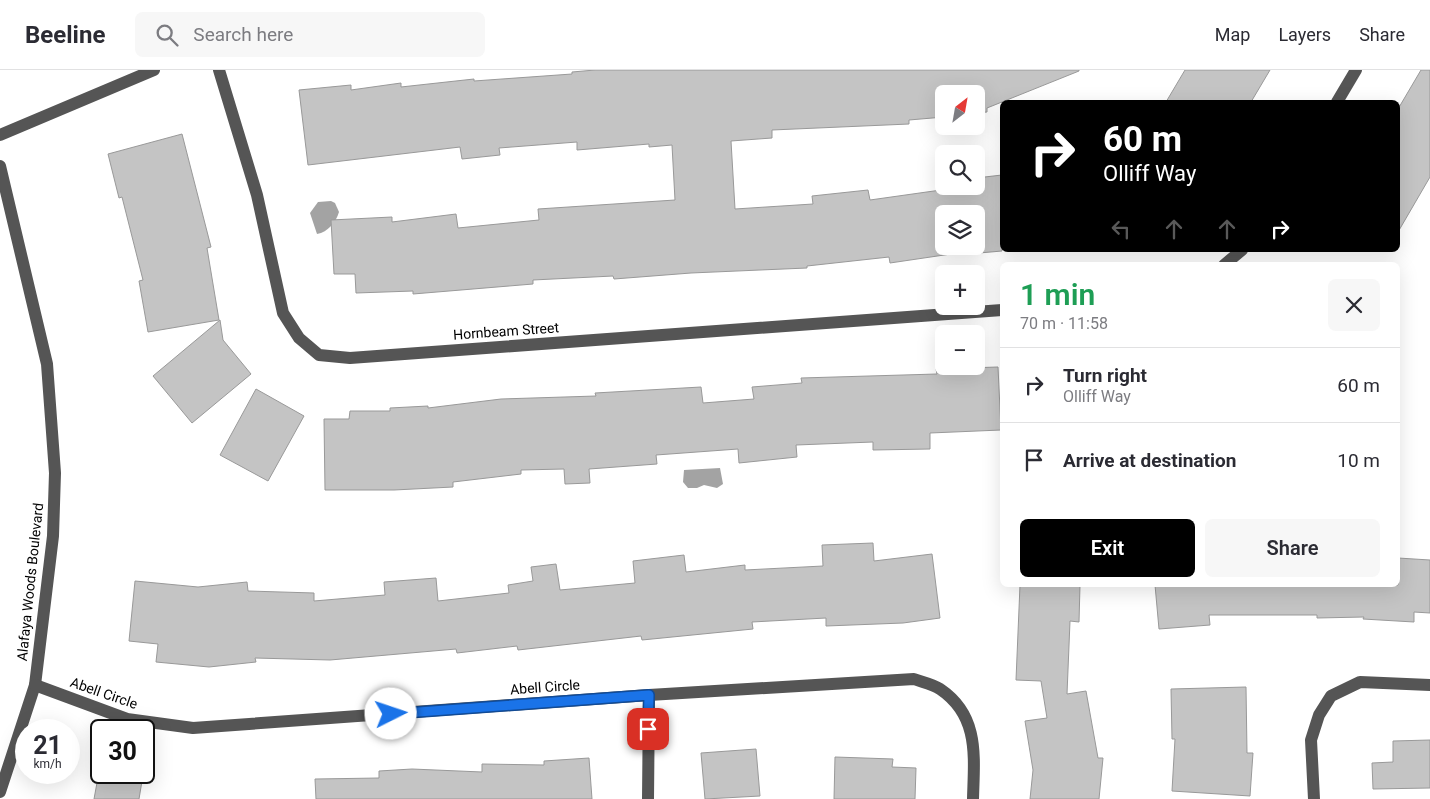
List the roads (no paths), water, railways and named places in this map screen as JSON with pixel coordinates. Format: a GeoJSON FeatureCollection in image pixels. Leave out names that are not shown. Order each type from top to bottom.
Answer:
{"type":"FeatureCollection","features":[{"type":"Feature","properties":{"kind":"street"},"geometry":{"type":"LineString","coordinates":[[0,135],[154,70]]}},
{"type":"Feature","properties":{"kind":"street","name":"Hornbeam Street"},"geometry":{"type":"LineString","coordinates":[[220,70],[257,194],[283,313],[299,338],[320,355],[350,358],[1000,310]]}},
{"type":"Feature","properties":{"kind":"street"},"geometry":{"type":"LineString","coordinates":[[1338,100],[1356,70]]}},
{"type":"Feature","properties":{"kind":"street","name":"Alafaya Woods Boulevard"},"geometry":{"type":"LineString","coordinates":[[0,166],[47,364],[55,473],[53,536],[34,685],[0,792]]}},
{"type":"Feature","properties":{"kind":"street"},"geometry":{"type":"LineString","coordinates":[[1228,262],[1240,252]]}},
{"type":"Feature","properties":{"kind":"street","name":"Abell Circle"},"geometry":{"type":"LineString","coordinates":[[34,685],[127,720],[193,728],[649,695],[914,679],[939,688],[962,708],[974,741],[973,799]]}},
{"type":"Feature","properties":{"kind":"street"},"geometry":{"type":"LineString","coordinates":[[1314,799],[1311,740],[1319,715],[1331,696],[1360,682],[1430,684]]}},
{"type":"Feature","properties":{"kind":"street"},"geometry":{"type":"LineString","coordinates":[[648,799],[649,695]]}}]}
